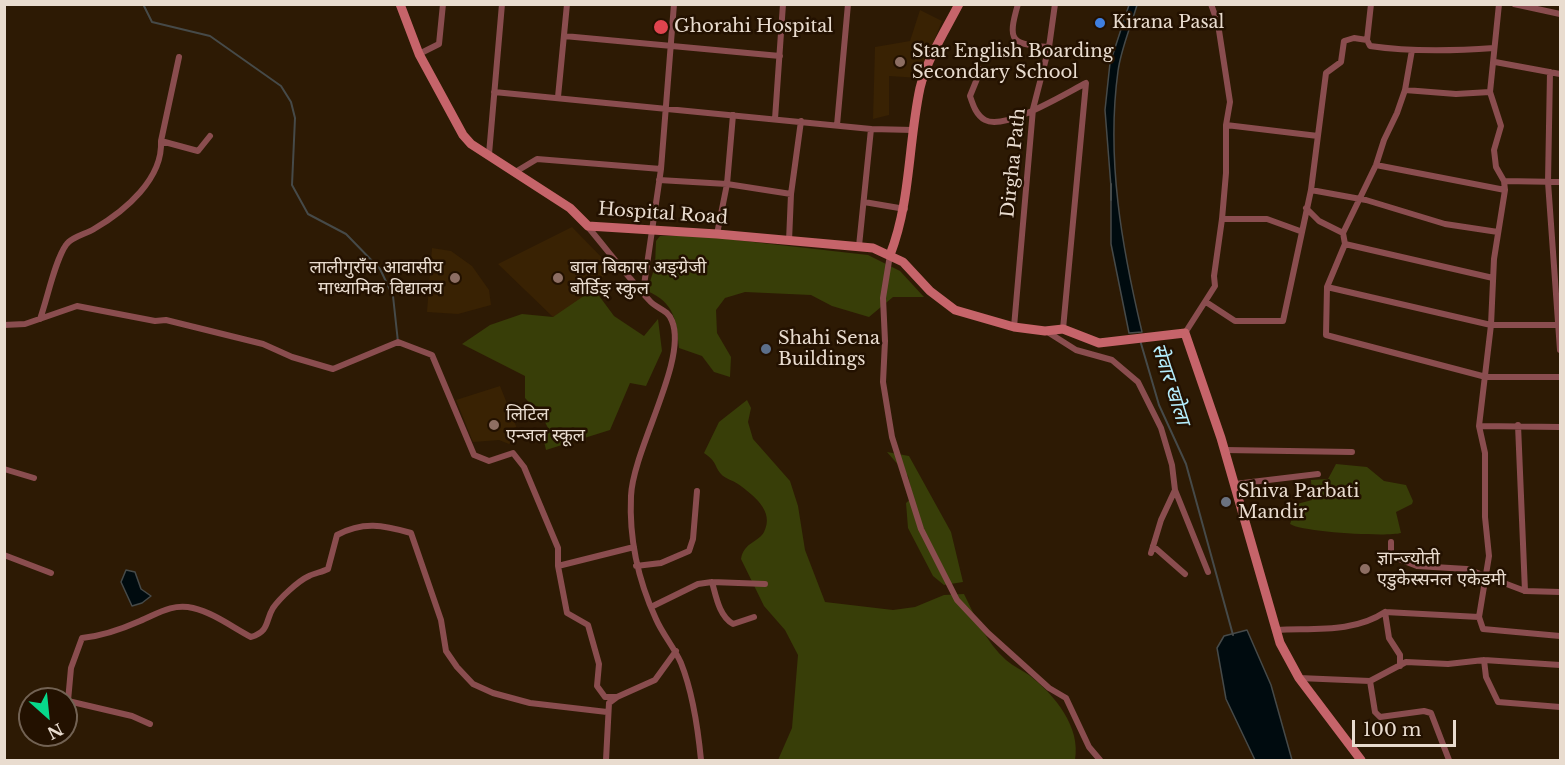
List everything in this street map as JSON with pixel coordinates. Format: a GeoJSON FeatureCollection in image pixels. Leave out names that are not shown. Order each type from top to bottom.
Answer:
{"type":"FeatureCollection","features":[{"type":"Feature","properties":{"kind":"street","name":"Hospital Road"},"geometry":{"type":"LineString","coordinates":[[400,4],[419,54],[463,135],[471,144],[517,171],[570,208],[588,226],[859,246],[873,248],[890,255]]}},
{"type":"Feature","properties":{"kind":"street"},"geometry":{"type":"LineString","coordinates":[[419,54],[439,44],[443,4]]}},
{"type":"Feature","properties":{"kind":"street"},"geometry":{"type":"LineString","coordinates":[[489,154],[502,4]]}},
{"type":"Feature","properties":{"kind":"street"},"geometry":{"type":"LineString","coordinates":[[558,97],[567,4]]}},
{"type":"Feature","properties":{"kind":"street"},"geometry":{"type":"LineString","coordinates":[[643,292],[661,169],[674,4]]}},
{"type":"Feature","properties":{"kind":"street"},"geometry":{"type":"LineString","coordinates":[[776,119],[783,4]]}},
{"type":"Feature","properties":{"kind":"street"},"geometry":{"type":"LineString","coordinates":[[837,125],[848,4]]}},
{"type":"Feature","properties":{"kind":"street"},"geometry":{"type":"LineString","coordinates":[[959,4],[932,57],[920,88],[905,209],[890,255],[883,298],[885,341],[883,382],[892,437],[921,529],[957,600],[988,633],[1049,688],[1066,698],[1089,747],[1100,760]]}},
{"type":"Feature","properties":{"kind":"street"},"geometry":{"type":"LineString","coordinates":[[1018,4],[1011,28],[1014,39],[1022,45],[1049,46]]}},
{"type":"Feature","properties":{"kind":"street","name":"Dirgha Path"},"geometry":{"type":"LineString","coordinates":[[1014,327],[1033,109],[1049,46],[1055,4]]}},
{"type":"Feature","properties":{"kind":"street"},"geometry":{"type":"LineString","coordinates":[[1185,333],[1215,286],[1214,276],[1226,174],[1226,125],[1230,102],[1218,24],[1211,4]]}},
{"type":"Feature","properties":{"kind":"street"},"geometry":{"type":"LineString","coordinates":[[1371,4],[1367,40],[1370,46],[1412,50],[1494,48]]}},
{"type":"Feature","properties":{"kind":"street"},"geometry":{"type":"LineString","coordinates":[[1499,4],[1494,48],[1495,62],[1490,92],[1502,126],[1494,150],[1496,167],[1504,181],[1505,190],[1498,232],[1486,377],[1479,426],[1485,453],[1487,577],[1479,616],[1483,629],[1560,636]]}},
{"type":"Feature","properties":{"kind":"street"},"geometry":{"type":"LineString","coordinates":[[1514,4],[1560,14]]}},
{"type":"Feature","properties":{"kind":"street"},"geometry":{"type":"LineString","coordinates":[[564,36],[672,48],[780,56]]}},
{"type":"Feature","properties":{"kind":"street"},"geometry":{"type":"LineString","coordinates":[[1206,302],[1235,321],[1283,321],[1300,231],[1311,190],[1326,73],[1341,62],[1344,42],[1354,38],[1367,40]]}},
{"type":"Feature","properties":{"kind":"street"},"geometry":{"type":"LineString","coordinates":[[1412,50],[1405,90],[1376,165],[1343,233],[1345,244],[1327,286],[1326,334],[1486,377],[1560,377]]}},
{"type":"Feature","properties":{"kind":"street"},"geometry":{"type":"LineString","coordinates":[[40,319],[48,290],[65,246],[108,220],[148,182],[158,164],[178,57]]}},
{"type":"Feature","properties":{"kind":"street"},"geometry":{"type":"LineString","coordinates":[[1495,62],[1560,74]]}},
{"type":"Feature","properties":{"kind":"street"},"geometry":{"type":"LineString","coordinates":[[981,69],[970,96],[976,112],[986,121],[1001,122],[1086,83],[1063,329]]}},
{"type":"Feature","properties":{"kind":"street"},"geometry":{"type":"LineString","coordinates":[[1550,72],[1548,182],[1560,350]]}},
{"type":"Feature","properties":{"kind":"street"},"geometry":{"type":"LineString","coordinates":[[1405,90],[1456,94],[1490,92]]}},
{"type":"Feature","properties":{"kind":"street"},"geometry":{"type":"LineString","coordinates":[[494,92],[871,129],[913,130]]}},
{"type":"Feature","properties":{"kind":"street"},"geometry":{"type":"LineString","coordinates":[[717,234],[727,184],[734,116]]}},
{"type":"Feature","properties":{"kind":"street"},"geometry":{"type":"LineString","coordinates":[[789,241],[791,194],[801,121]]}},
{"type":"Feature","properties":{"kind":"street"},"geometry":{"type":"LineString","coordinates":[[1226,125],[1318,136]]}},
{"type":"Feature","properties":{"kind":"street"},"geometry":{"type":"LineString","coordinates":[[859,246],[871,129]]}},
{"type":"Feature","properties":{"kind":"street"},"geometry":{"type":"LineString","coordinates":[[161,141],[198,151],[210,136]]}},
{"type":"Feature","properties":{"kind":"street"},"geometry":{"type":"LineString","coordinates":[[517,171],[537,159],[661,169]]}},
{"type":"Feature","properties":{"kind":"street"},"geometry":{"type":"LineString","coordinates":[[1376,165],[1505,190]]}},
{"type":"Feature","properties":{"kind":"street"},"geometry":{"type":"LineString","coordinates":[[659,180],[727,184],[791,194]]}},
{"type":"Feature","properties":{"kind":"street"},"geometry":{"type":"LineString","coordinates":[[1504,181],[1560,182]]}},
{"type":"Feature","properties":{"kind":"street"},"geometry":{"type":"LineString","coordinates":[[1311,190],[1358,199],[1445,224],[1498,232]]}},
{"type":"Feature","properties":{"kind":"street"},"geometry":{"type":"LineString","coordinates":[[864,202],[905,209]]}},
{"type":"Feature","properties":{"kind":"street"},"geometry":{"type":"LineString","coordinates":[[1306,208],[1319,221],[1343,233]]}},
{"type":"Feature","properties":{"kind":"street"},"geometry":{"type":"LineString","coordinates":[[1222,219],[1267,219],[1300,231]]}},
{"type":"Feature","properties":{"kind":"street"},"geometry":{"type":"LineString","coordinates":[[588,226],[650,302],[665,311],[672,319],[675,333],[675,351],[647,431],[631,494],[634,547],[636,566],[651,607],[676,651],[698,733],[701,760]]}},
{"type":"Feature","properties":{"kind":"street"},"geometry":{"type":"LineString","coordinates":[[1345,244],[1493,278]]}},
{"type":"Feature","properties":{"kind":"street"},"geometry":{"type":"LineString","coordinates":[[890,255],[903,262],[930,291],[955,310],[1014,327],[1045,331],[1063,329],[1099,343],[1185,333]]}},
{"type":"Feature","properties":{"kind":"street"},"geometry":{"type":"LineString","coordinates":[[1327,286],[1491,325],[1560,326]]}},
{"type":"Feature","properties":{"kind":"street"},"geometry":{"type":"LineString","coordinates":[[4,325],[25,324],[77,306],[155,321],[166,320],[262,344],[291,357],[333,369],[398,342],[432,355],[474,455],[489,461],[508,454],[518,455],[558,548],[558,566],[567,613],[588,625],[599,664],[597,686],[605,697],[617,697]]}},
{"type":"Feature","properties":{"kind":"street"},"geometry":{"type":"LineString","coordinates":[[1045,331],[1076,350],[1112,360],[1138,382],[1165,436],[1175,490],[1208,572]]}},
{"type":"Feature","properties":{"kind":"street"},"geometry":{"type":"LineString","coordinates":[[1185,333],[1225,450],[1277,630],[1299,678],[1361,760]]}},
{"type":"Feature","properties":{"kind":"street"},"geometry":{"type":"LineString","coordinates":[[1518,425],[1525,591]]}},
{"type":"Feature","properties":{"kind":"street"},"geometry":{"type":"LineString","coordinates":[[1479,426],[1560,427]]}},
{"type":"Feature","properties":{"kind":"street"},"geometry":{"type":"LineString","coordinates":[[1225,450],[1352,452]]}},
{"type":"Feature","properties":{"kind":"street"},"geometry":{"type":"LineString","coordinates":[[4,469],[34,478]]}},
{"type":"Feature","properties":{"kind":"street"},"geometry":{"type":"LineString","coordinates":[[1235,484],[1318,474]]}},
{"type":"Feature","properties":{"kind":"street"},"geometry":{"type":"LineString","coordinates":[[1175,490],[1152,550],[1185,574]]}},
{"type":"Feature","properties":{"kind":"street"},"geometry":{"type":"LineString","coordinates":[[636,566],[662,563],[689,551],[697,491]]}},
{"type":"Feature","properties":{"kind":"street"},"geometry":{"type":"LineString","coordinates":[[150,724],[132,716],[68,701],[71,668],[82,638],[107,634],[141,621],[153,612],[190,607],[230,623],[251,637],[259,634],[270,621],[272,609],[292,590],[308,576],[328,569],[337,535],[365,524],[383,525],[411,533],[441,620],[446,651],[473,684],[494,693],[530,703],[607,712]]}},
{"type":"Feature","properties":{"kind":"street"},"geometry":{"type":"LineString","coordinates":[[1391,543],[1391,555],[1402,562],[1428,567],[1467,569],[1525,591],[1560,592]]}},
{"type":"Feature","properties":{"kind":"street"},"geometry":{"type":"LineString","coordinates":[[558,566],[634,547]]}},
{"type":"Feature","properties":{"kind":"street"},"geometry":{"type":"LineString","coordinates":[[4,555],[51,573]]}},
{"type":"Feature","properties":{"kind":"street"},"geometry":{"type":"LineString","coordinates":[[651,607],[698,584],[712,582],[765,584]]}},
{"type":"Feature","properties":{"kind":"street"},"geometry":{"type":"LineString","coordinates":[[712,582],[719,605],[730,622],[754,617]]}},
{"type":"Feature","properties":{"kind":"street"},"geometry":{"type":"LineString","coordinates":[[1277,630],[1357,626],[1372,621],[1385,612],[1479,616]]}},
{"type":"Feature","properties":{"kind":"street"},"geometry":{"type":"LineString","coordinates":[[1385,612],[1389,638],[1400,655],[1400,666]]}},
{"type":"Feature","properties":{"kind":"street"},"geometry":{"type":"LineString","coordinates":[[606,760],[609,703],[655,680],[676,651]]}},
{"type":"Feature","properties":{"kind":"street"},"geometry":{"type":"LineString","coordinates":[[1299,678],[1370,681],[1406,662],[1448,664],[1485,660],[1560,665]]}},
{"type":"Feature","properties":{"kind":"street"},"geometry":{"type":"LineString","coordinates":[[1485,660],[1486,677],[1498,702],[1560,707]]}},
{"type":"Feature","properties":{"kind":"street"},"geometry":{"type":"LineString","coordinates":[[1370,681],[1375,712],[1380,717],[1424,711],[1431,713],[1449,760]]}},
{"type":"Feature","properties":{"kind":"shaded area"},"geometry":{"type":"Polygon","coordinates":[[[1129,5],[1137,5],[1119,63],[1114,137],[1122,236],[1142,332],[1129,333],[1111,244],[1111,187],[1105,110],[1110,63],[1129,5]]]}},
{"type":"Feature","properties":{"kind":"shaded area","name":"Star English Boarding Secondary School"},"geometry":{"type":"Polygon","coordinates":[[[920,10],[942,21],[919,78],[889,76],[889,115],[873,119],[875,47],[910,41],[920,10]]]}},
{"type":"Feature","properties":{"kind":"shaded area","name":"बाल बिकास अङ्ग्रेजी बोर्डिङ् स्कुल"},"geometry":{"type":"Polygon","coordinates":[[[572,227],[611,267],[582,303],[553,317],[498,264],[572,227]]]}},
{"type":"Feature","properties":{"kind":"shaded area","name":"लालीगुराँस आवासीय माध्यामिक विद्यालय"},"geometry":{"type":"Polygon","coordinates":[[[432,248],[451,251],[472,266],[489,290],[491,305],[458,314],[427,312],[432,248]]]}},
{"type":"Feature","properties":{"kind":"shaded area"},"geometry":{"type":"Polygon","coordinates":[[[500,386],[520,436],[509,444],[499,440],[473,442],[456,400],[500,386]]]}},
{"type":"Feature","properties":{"kind":"shaded area"},"geometry":{"type":"Polygon","coordinates":[[[126,570],[135,572],[141,589],[151,596],[142,603],[132,606],[121,582],[126,570]]]}},
{"type":"Feature","properties":{"kind":"shaded area"},"geometry":{"type":"Polygon","coordinates":[[[1247,630],[1271,685],[1292,760],[1255,760],[1226,699],[1217,648],[1224,636],[1247,630]]]}},
{"type":"Feature","properties":{"kind":"green space"},"geometry":{"type":"Polygon","coordinates":[[[660,236],[700,236],[868,255],[900,271],[924,297],[893,297],[869,317],[832,306],[811,295],[745,292],[725,298],[716,310],[717,333],[731,357],[730,377],[714,372],[702,356],[679,348],[677,329],[669,307],[647,291],[655,266],[656,241],[660,236]]]}},
{"type":"Feature","properties":{"kind":"green space"},"geometry":{"type":"Polygon","coordinates":[[[594,289],[614,316],[644,336],[658,319],[662,351],[646,386],[630,383],[610,430],[546,450],[543,437],[549,430],[542,416],[525,398],[525,376],[462,344],[490,325],[522,314],[553,317],[594,289]]]}},
{"type":"Feature","properties":{"kind":"green space"},"geometry":{"type":"Polygon","coordinates":[[[747,400],[751,408],[748,422],[753,439],[790,481],[798,506],[805,550],[825,602],[893,610],[915,607],[944,595],[964,594],[982,629],[999,653],[1039,683],[1057,702],[1074,736],[1075,760],[778,760],[792,728],[798,655],[785,630],[764,606],[741,559],[745,549],[764,532],[767,517],[756,498],[723,476],[713,461],[704,453],[719,422],[747,400]]]}},
{"type":"Feature","properties":{"kind":"green space"},"geometry":{"type":"Polygon","coordinates":[[[887,452],[909,456],[951,532],[963,582],[944,585],[933,576],[908,528],[906,503],[913,497],[908,476],[887,452]]]}},
{"type":"Feature","properties":{"kind":"green space"},"geometry":{"type":"Polygon","coordinates":[[[1336,464],[1367,467],[1384,481],[1406,485],[1413,501],[1412,504],[1396,512],[1401,533],[1344,533],[1297,527],[1290,524],[1297,504],[1312,500],[1311,480],[1328,479],[1336,464]]]}},
{"type":"Feature","properties":{"kind":"waterway"},"geometry":{"type":"LineString","coordinates":[[143,4],[152,22],[210,36],[281,86],[291,102],[295,118],[292,185],[308,214],[346,234],[380,269],[393,296],[398,342]]}},
{"type":"Feature","properties":{"kind":"waterway","name":"सेवार खोला"},"geometry":{"type":"LineString","coordinates":[[1111,184],[1111,200]]}},
{"type":"Feature","properties":{"kind":"waterway","name":"सेवार खोला"},"geometry":{"type":"LineString","coordinates":[[1140,340],[1159,405],[1186,464],[1233,635]]}},
{"type":"Feature","properties":{"kind":"place","name":"Kirana Pasal"},"geometry":{"type":"Point","coordinates":[1100,23]}},
{"type":"Feature","properties":{"kind":"place","name":"Ghorahi Hospital"},"geometry":{"type":"Point","coordinates":[661,27]}},
{"type":"Feature","properties":{"kind":"place","name":"Star English Boarding Secondary School"},"geometry":{"type":"Point","coordinates":[900,62]}},
{"type":"Feature","properties":{"kind":"place","name":"लालीगुराँस आवासीय माध्यामिक विद्यालय"},"geometry":{"type":"Point","coordinates":[455,278]}},
{"type":"Feature","properties":{"kind":"place","name":"बाल बिकास अङ्ग्रेजी बोर्डिङ् स्कुल"},"geometry":{"type":"Point","coordinates":[558,278]}},
{"type":"Feature","properties":{"kind":"place","name":"Shahi Sena Buildings"},"geometry":{"type":"Point","coordinates":[766,349]}},
{"type":"Feature","properties":{"kind":"place","name":"लिटिल एन्जल स्कूल"},"geometry":{"type":"Point","coordinates":[494,425]}},
{"type":"Feature","properties":{"kind":"place","name":"Shiva Parbati Mandir"},"geometry":{"type":"Point","coordinates":[1226,502]}},
{"type":"Feature","properties":{"kind":"place","name":"ज्ञान्ज्योती एडुकेस्सनल एकेडमी"},"geometry":{"type":"Point","coordinates":[1365,569]}}]}
